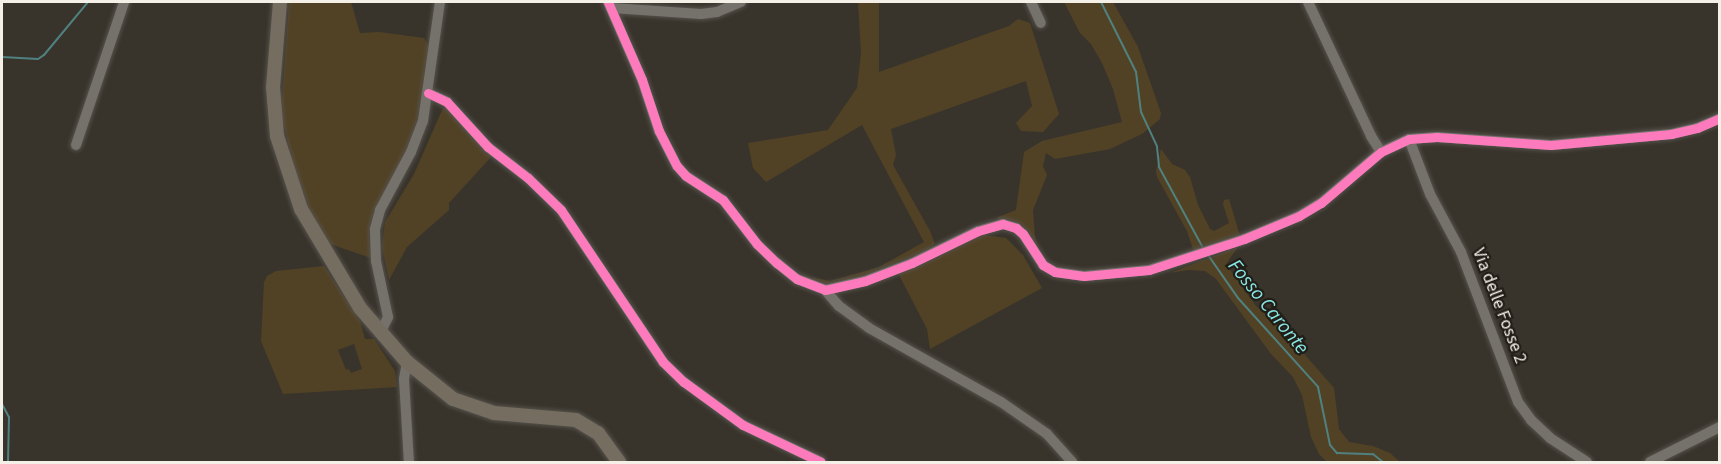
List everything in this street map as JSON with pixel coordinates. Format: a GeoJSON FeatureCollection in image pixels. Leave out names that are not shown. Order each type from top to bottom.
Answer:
{"type":"FeatureCollection","features":[{"type":"Feature","properties":{"kind":"main road"},"geometry":{"type":"LineString","coordinates":[[280,2],[273,114],[285,166],[301,209],[350,293],[380,333],[407,362],[439,390],[467,406],[494,413],[576,420],[585,423],[598,433],[619,462]]}},
{"type":"Feature","properties":{"kind":"street"},"geometry":{"type":"LineString","coordinates":[[76,145],[124,2]]}},
{"type":"Feature","properties":{"kind":"street"},"geometry":{"type":"LineString","coordinates":[[380,333],[388,317],[376,261],[375,229],[380,210],[411,152],[423,121],[440,2]]}},
{"type":"Feature","properties":{"kind":"street"},"geometry":{"type":"LineString","coordinates":[[741,2],[717,12],[701,14],[610,5],[642,80],[659,131],[676,166],[686,176],[723,200],[757,244],[797,279],[825,290],[839,306],[869,328],[1010,408],[1047,434],[1072,462]]}},
{"type":"Feature","properties":{"kind":"street"},"geometry":{"type":"LineString","coordinates":[[1031,2],[1041,23]]}},
{"type":"Feature","properties":{"kind":"street"},"geometry":{"type":"LineString","coordinates":[[1308,2],[1371,136],[1381,152]]}},
{"type":"Feature","properties":{"kind":"street"},"geometry":{"type":"LineString","coordinates":[[428,93],[447,102],[488,147],[528,178],[561,210],[663,362],[684,382],[743,425],[822,462]]}},
{"type":"Feature","properties":{"kind":"street"},"geometry":{"type":"LineString","coordinates":[[825,290],[865,281],[912,263],[978,231],[1003,224],[1023,234],[1043,265],[1063,274],[1129,273],[1184,260],[1228,245],[1312,210],[1381,152],[1409,139],[1437,137],[1551,145],[1671,134],[1697,128],[1719,118]]}},
{"type":"Feature","properties":{"kind":"street","name":"Via delle Fosse 2"},"geometry":{"type":"LineString","coordinates":[[1409,139],[1430,194],[1461,252],[1518,402],[1531,420],[1550,438],[1587,462]]}},
{"type":"Feature","properties":{"kind":"street"},"geometry":{"type":"LineString","coordinates":[[407,362],[404,379],[409,462]]}},
{"type":"Feature","properties":{"kind":"street"},"geometry":{"type":"LineString","coordinates":[[1650,462],[1719,427]]}},
{"type":"Feature","properties":{"kind":"shaded area"},"geometry":{"type":"Polygon","coordinates":[[[289,2],[351,2],[360,33],[379,32],[424,38],[430,48],[421,116],[402,160],[378,203],[369,233],[371,258],[327,243],[309,208],[293,165],[281,112],[289,2]]]}},
{"type":"Feature","properties":{"kind":"shaded area"},"geometry":{"type":"Polygon","coordinates":[[[858,2],[879,2],[879,72],[1009,26],[1018,19],[1030,23],[1059,114],[1043,132],[1021,131],[1016,123],[1032,106],[1026,81],[891,129],[896,155],[893,165],[935,244],[924,252],[864,276],[836,284],[820,285],[804,276],[830,281],[879,267],[924,242],[862,125],[766,182],[753,168],[748,143],[828,130],[857,88],[861,53],[858,2]]]}},
{"type":"Feature","properties":{"kind":"shaded area"},"geometry":{"type":"Polygon","coordinates":[[[1064,2],[1113,2],[1138,47],[1161,113],[1160,119],[1142,134],[1110,149],[1055,159],[1046,153],[1043,166],[1047,175],[1033,210],[1035,237],[1041,256],[1027,232],[997,221],[998,217],[1016,210],[1024,152],[1042,141],[1122,122],[1113,89],[1102,63],[1091,44],[1080,33],[1064,2]]]}},
{"type":"Feature","properties":{"kind":"shaded area"},"geometry":{"type":"Polygon","coordinates":[[[443,108],[449,109],[491,157],[449,203],[449,210],[407,247],[389,280],[382,247],[385,222],[414,174],[443,108]]]}},
{"type":"Feature","properties":{"kind":"shaded area"},"geometry":{"type":"Polygon","coordinates":[[[1161,149],[1172,164],[1185,170],[1190,177],[1198,205],[1210,229],[1214,231],[1229,223],[1223,204],[1224,200],[1229,199],[1240,236],[1194,252],[1187,231],[1157,177],[1156,171],[1161,149]]]}},
{"type":"Feature","properties":{"kind":"shaded area"},"geometry":{"type":"Polygon","coordinates":[[[983,235],[1006,238],[1023,255],[1042,288],[930,349],[927,329],[898,273],[983,235]]]}},
{"type":"Feature","properties":{"kind":"shaded area"},"geometry":{"type":"Polygon","coordinates":[[[1238,247],[1226,264],[1256,306],[1285,332],[1334,388],[1339,429],[1349,442],[1373,446],[1390,453],[1400,462],[1327,462],[1319,454],[1311,437],[1302,395],[1293,377],[1271,354],[1216,279],[1205,271],[1188,270],[1170,273],[1238,247]]]}},
{"type":"Feature","properties":{"kind":"shaded area"},"geometry":{"type":"Polygon","coordinates":[[[324,266],[360,321],[365,339],[374,339],[395,371],[397,387],[283,394],[261,341],[264,282],[267,276],[276,271],[324,266]],[[354,344],[338,350],[346,370],[349,369],[351,373],[362,369],[354,344]]]}},
{"type":"Feature","properties":{"kind":"waterway"},"geometry":{"type":"LineString","coordinates":[[2,57],[38,59],[44,55],[88,2]]}},
{"type":"Feature","properties":{"kind":"waterway","name":"Fosso Caronte"},"geometry":{"type":"LineString","coordinates":[[1101,2],[1136,72],[1141,112],[1157,147],[1159,167],[1203,248]]}},
{"type":"Feature","properties":{"kind":"waterway","name":"Fosso Caronte"},"geometry":{"type":"LineString","coordinates":[[1208,255],[1238,298],[1318,387],[1330,445],[1337,453],[1373,454],[1383,462]]}},
{"type":"Feature","properties":{"kind":"waterway"},"geometry":{"type":"LineString","coordinates":[[2,404],[9,417],[8,462]]}},
{"type":"Feature","properties":{"kind":"cycle path"},"geometry":{"type":"LineString","coordinates":[[608,2],[642,80],[659,131],[677,166],[686,176],[723,200],[757,244],[777,263],[797,279],[825,290],[865,281],[912,263],[978,231],[1003,224],[1016,228],[1023,234],[1043,265],[1055,272],[1084,276],[1149,270],[1244,239],[1299,216],[1321,203],[1381,152],[1409,139],[1437,137],[1551,145],[1671,134],[1697,128],[1720,118]]}},
{"type":"Feature","properties":{"kind":"cycle path"},"geometry":{"type":"LineString","coordinates":[[428,93],[447,102],[488,147],[528,178],[561,210],[663,362],[684,382],[743,425],[821,462]]}}]}
